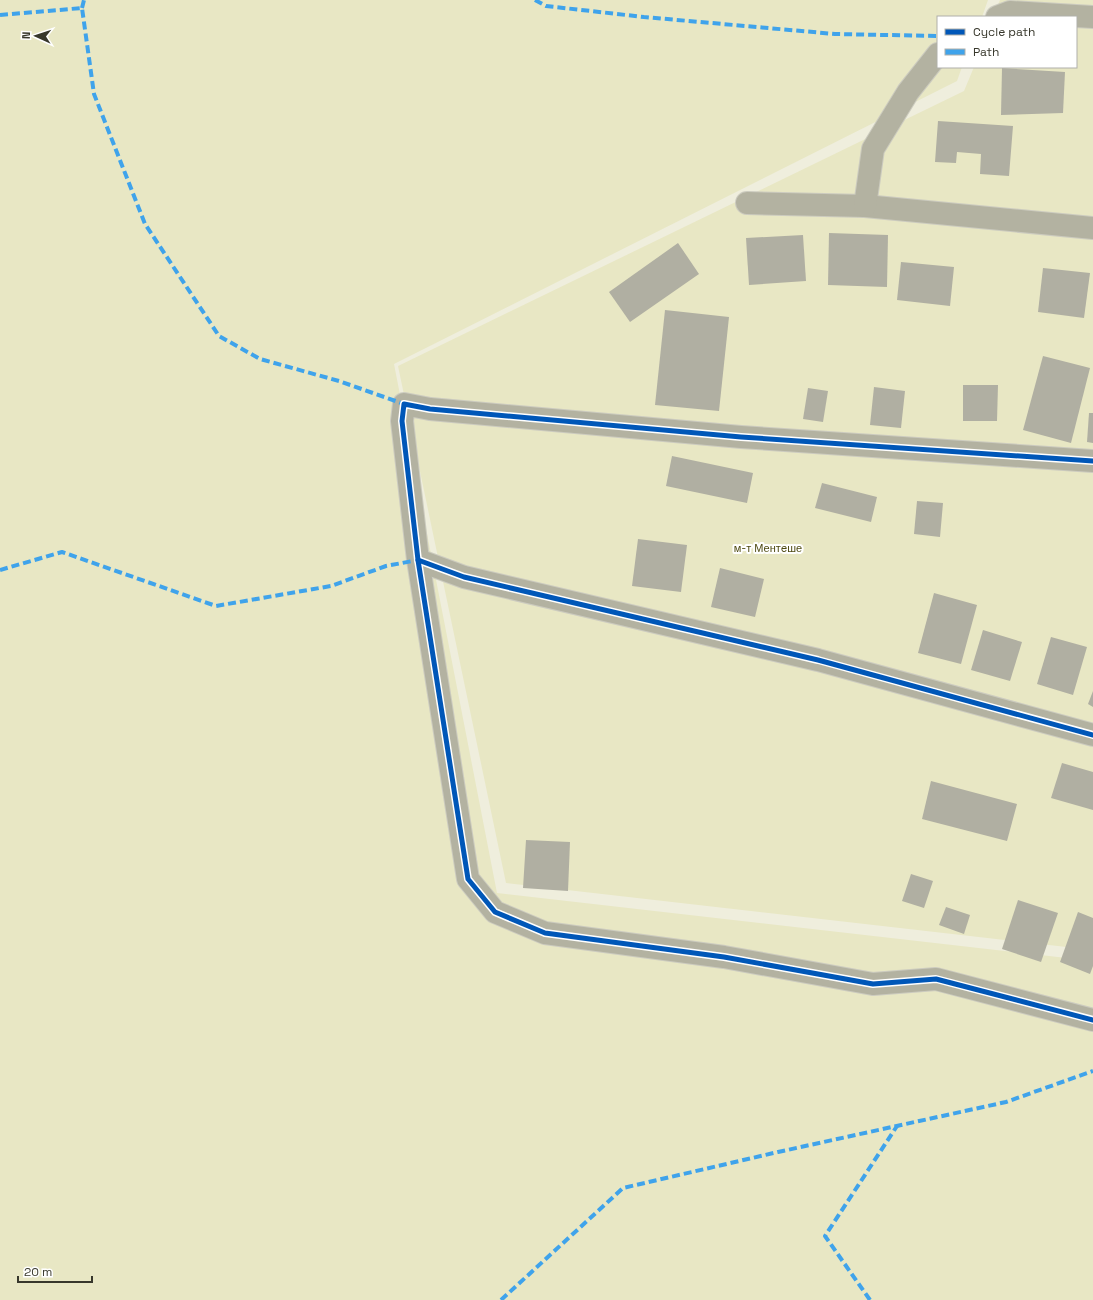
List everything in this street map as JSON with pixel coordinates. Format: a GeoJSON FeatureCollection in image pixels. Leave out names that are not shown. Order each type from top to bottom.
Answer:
{"type":"FeatureCollection","features":[{"type":"Feature","properties":{"kind":"street"},"geometry":{"type":"LineString","coordinates":[[1000,16],[1010,12],[1093,16]]}},
{"type":"Feature","properties":{"kind":"street"},"geometry":{"type":"LineString","coordinates":[[865,206],[873,149],[908,92],[937,55]]}},
{"type":"Feature","properties":{"kind":"street"},"geometry":{"type":"LineString","coordinates":[[747,203],[865,206],[1093,228]]}},
{"type":"Feature","properties":{"kind":"street"},"geometry":{"type":"LineString","coordinates":[[1093,461],[741,437],[430,409],[404,404],[402,421],[418,560],[468,879],[495,912],[545,933],[724,957],[873,984],[936,979],[1093,1020]]}},
{"type":"Feature","properties":{"kind":"street"},"geometry":{"type":"LineString","coordinates":[[418,560],[464,577],[818,660],[1093,735]]}},
{"type":"Feature","properties":{"kind":"green space"},"geometry":{"type":"Polygon","coordinates":[[[0,0],[988,0],[982,16],[937,16],[937,68],[962,68],[957,81],[394,364],[497,893],[1093,961],[1093,1300],[0,1300],[0,0]]]}},
{"type":"Feature","properties":{"kind":"green space","name":"м-т Ментeше"},"geometry":{"type":"Polygon","coordinates":[[[1000,0],[1093,0],[1093,950],[506,883],[398,366],[964,91],[974,68],[1077,68],[1077,16],[993,16],[1000,0]]]}},
{"type":"Feature","properties":{"kind":"building"},"geometry":{"type":"Polygon","coordinates":[[[1002,68],[1065,72],[1063,113],[1001,115],[1002,68]]]}},
{"type":"Feature","properties":{"kind":"building"},"geometry":{"type":"Polygon","coordinates":[[[938,121],[1013,126],[1009,176],[980,174],[981,154],[957,152],[956,163],[935,162],[938,121]]]}},
{"type":"Feature","properties":{"kind":"building"},"geometry":{"type":"Polygon","coordinates":[[[829,233],[888,235],[887,287],[828,285],[829,233]]]}},
{"type":"Feature","properties":{"kind":"building"},"geometry":{"type":"Polygon","coordinates":[[[803,235],[806,281],[749,285],[746,238],[803,235]]]}},
{"type":"Feature","properties":{"kind":"building"},"geometry":{"type":"Polygon","coordinates":[[[678,243],[699,274],[630,322],[609,292],[678,243]]]}},
{"type":"Feature","properties":{"kind":"building"},"geometry":{"type":"Polygon","coordinates":[[[901,262],[954,267],[950,306],[897,300],[901,262]]]}},
{"type":"Feature","properties":{"kind":"building"},"geometry":{"type":"Polygon","coordinates":[[[1043,268],[1090,273],[1084,318],[1038,312],[1043,268]]]}},
{"type":"Feature","properties":{"kind":"building"},"geometry":{"type":"Polygon","coordinates":[[[665,310],[729,317],[719,411],[655,405],[665,310]]]}},
{"type":"Feature","properties":{"kind":"building"},"geometry":{"type":"Polygon","coordinates":[[[1043,356],[1090,368],[1071,443],[1023,430],[1043,356]]]}},
{"type":"Feature","properties":{"kind":"building"},"geometry":{"type":"Polygon","coordinates":[[[963,385],[998,385],[997,421],[963,421],[963,385]]]}},
{"type":"Feature","properties":{"kind":"building"},"geometry":{"type":"Polygon","coordinates":[[[874,387],[905,391],[901,428],[870,425],[874,387]]]}},
{"type":"Feature","properties":{"kind":"building"},"geometry":{"type":"Polygon","coordinates":[[[808,388],[828,391],[823,422],[803,419],[808,388]]]}},
{"type":"Feature","properties":{"kind":"building"},"geometry":{"type":"Polygon","coordinates":[[[1089,413],[1093,413],[1093,443],[1087,442],[1089,413]]]}},
{"type":"Feature","properties":{"kind":"building"},"geometry":{"type":"Polygon","coordinates":[[[672,456],[753,473],[747,503],[666,486],[672,456]]]}},
{"type":"Feature","properties":{"kind":"building"},"geometry":{"type":"Polygon","coordinates":[[[822,483],[877,497],[871,522],[815,508],[822,483]]]}},
{"type":"Feature","properties":{"kind":"building"},"geometry":{"type":"Polygon","coordinates":[[[917,501],[943,503],[940,537],[914,534],[917,501]]]}},
{"type":"Feature","properties":{"kind":"building"},"geometry":{"type":"Polygon","coordinates":[[[638,539],[687,545],[681,592],[632,586],[638,539]]]}},
{"type":"Feature","properties":{"kind":"building"},"geometry":{"type":"Polygon","coordinates":[[[720,568],[764,579],[755,617],[711,607],[720,568]]]}},
{"type":"Feature","properties":{"kind":"building"},"geometry":{"type":"Polygon","coordinates":[[[934,593],[977,605],[961,664],[918,653],[934,593]]]}},
{"type":"Feature","properties":{"kind":"building"},"geometry":{"type":"Polygon","coordinates":[[[983,630],[1022,642],[1010,681],[971,670],[983,630]]]}},
{"type":"Feature","properties":{"kind":"building"},"geometry":{"type":"Polygon","coordinates":[[[1051,637],[1087,647],[1073,695],[1037,684],[1051,637]]]}},
{"type":"Feature","properties":{"kind":"building"},"geometry":{"type":"Polygon","coordinates":[[[1093,691],[1093,707],[1088,704],[1093,691]]]}},
{"type":"Feature","properties":{"kind":"building"},"geometry":{"type":"Polygon","coordinates":[[[1062,763],[1093,772],[1093,810],[1051,798],[1062,763]]]}},
{"type":"Feature","properties":{"kind":"building"},"geometry":{"type":"Polygon","coordinates":[[[931,781],[1017,804],[1007,841],[922,819],[931,781]]]}},
{"type":"Feature","properties":{"kind":"building"},"geometry":{"type":"Polygon","coordinates":[[[526,840],[570,842],[568,891],[523,888],[526,840]]]}},
{"type":"Feature","properties":{"kind":"building"},"geometry":{"type":"Polygon","coordinates":[[[911,874],[933,881],[924,908],[902,901],[911,874]]]}},
{"type":"Feature","properties":{"kind":"building"},"geometry":{"type":"Polygon","coordinates":[[[1018,900],[1058,913],[1041,962],[1002,949],[1018,900]]]}},
{"type":"Feature","properties":{"kind":"building"},"geometry":{"type":"Polygon","coordinates":[[[946,907],[970,915],[964,934],[939,925],[946,907]]]}},
{"type":"Feature","properties":{"kind":"building"},"geometry":{"type":"Polygon","coordinates":[[[1078,912],[1093,918],[1093,966],[1090,974],[1060,962],[1078,912]]]}},
{"type":"Feature","properties":{"kind":"marked path"},"geometry":{"type":"LineString","coordinates":[[82,8],[84,0]]}},
{"type":"Feature","properties":{"kind":"marked path"},"geometry":{"type":"LineString","coordinates":[[535,0],[546,6],[644,17],[835,34],[937,36]]}},
{"type":"Feature","properties":{"kind":"marked path"},"geometry":{"type":"LineString","coordinates":[[0,15],[82,8],[94,94],[145,224],[219,336],[260,359],[339,381],[404,404]]}},
{"type":"Feature","properties":{"kind":"marked path"},"geometry":{"type":"LineString","coordinates":[[0,570],[62,552],[216,606],[331,586],[386,566],[418,560]]}},
{"type":"Feature","properties":{"kind":"marked path"},"geometry":{"type":"LineString","coordinates":[[501,1300],[623,1188],[1006,1102],[1093,1071]]}},
{"type":"Feature","properties":{"kind":"marked path"},"geometry":{"type":"LineString","coordinates":[[870,1300],[825,1236],[897,1126]]}},
{"type":"Feature","properties":{"kind":"cycle path"},"geometry":{"type":"LineString","coordinates":[[1093,461],[741,437],[430,409],[404,404],[402,421],[418,560],[468,879],[495,912],[545,933],[724,957],[873,984],[936,979],[1093,1020]]}},
{"type":"Feature","properties":{"kind":"cycle path"},"geometry":{"type":"LineString","coordinates":[[418,560],[464,577],[818,660],[1093,735]]}}]}
